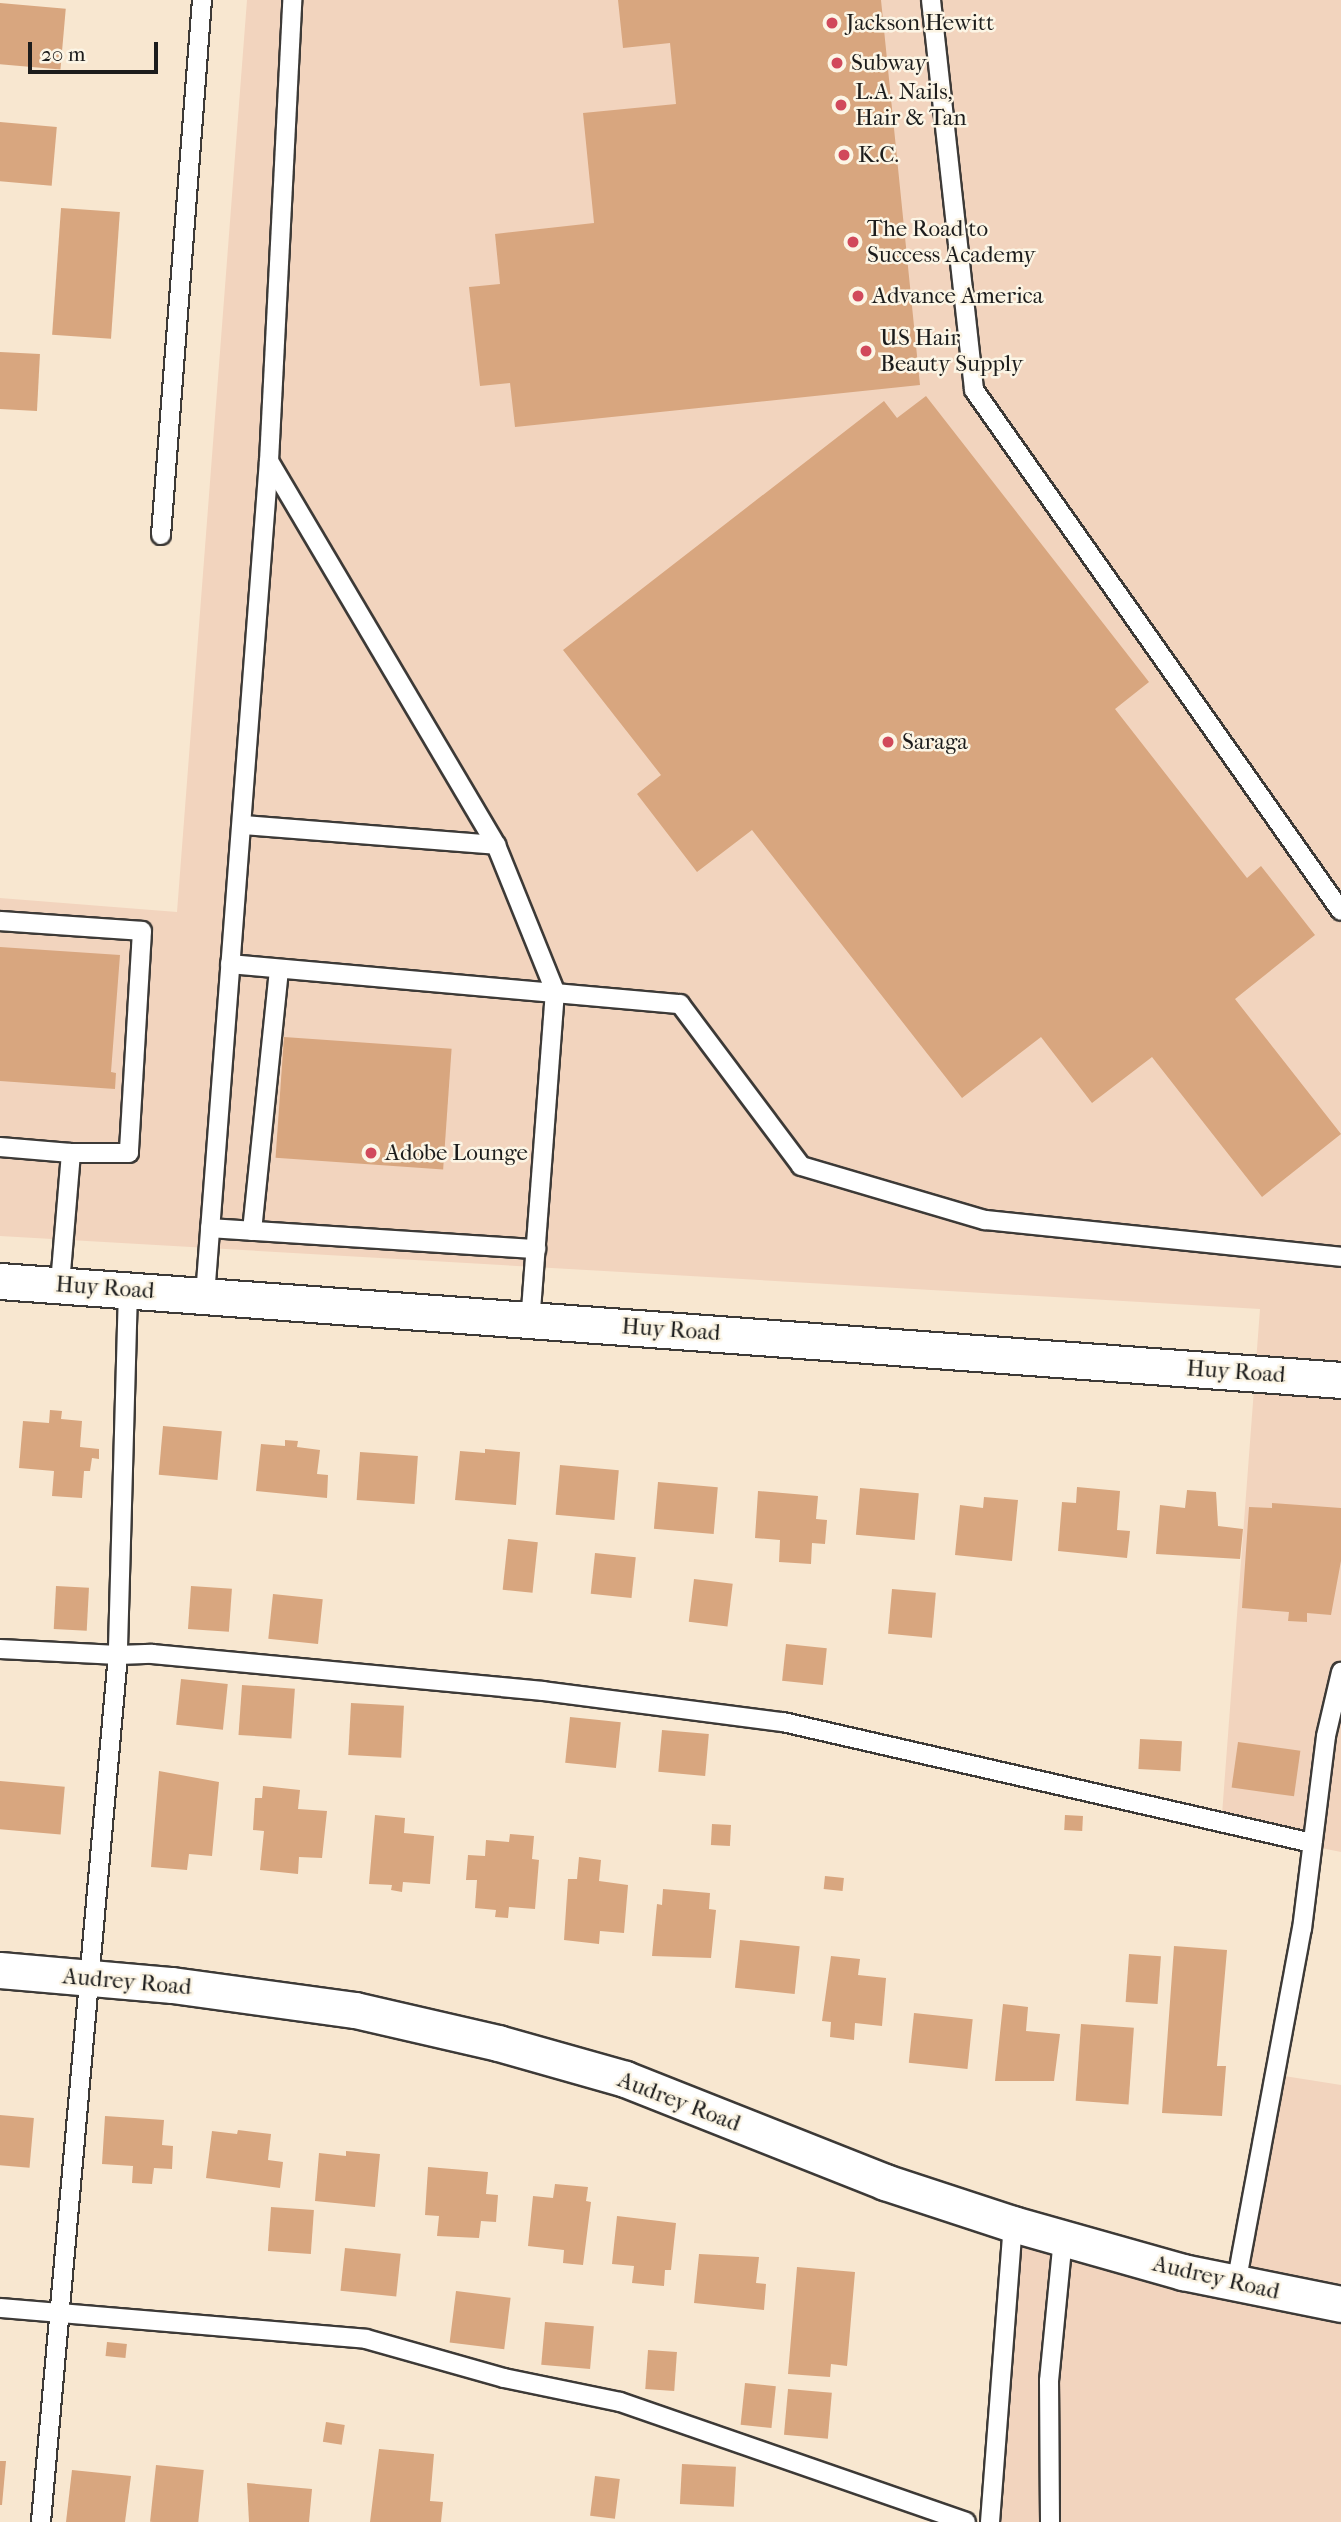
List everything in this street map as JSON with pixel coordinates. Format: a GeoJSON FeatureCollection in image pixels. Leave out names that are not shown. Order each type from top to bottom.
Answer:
{"type":"FeatureCollection","features":[{"type":"Feature","properties":{"kind":"street","name":"Huy Road"},"geometry":{"type":"LineString","coordinates":[[0,1280],[1341,1380]]}},
{"type":"Feature","properties":{"kind":"street","name":"Audrey Road"},"geometry":{"type":"LineString","coordinates":[[0,1970],[355,2010],[498,2043],[625,2079],[885,2182],[1013,2224],[1236,2284],[1341,2304]]}},
{"type":"Feature","properties":{"kind":"lane"},"geometry":{"type":"LineString","coordinates":[[161,535],[202,0]]}},
{"type":"Feature","properties":{"kind":"lane"},"geometry":{"type":"LineString","coordinates":[[205,1296],[269,461],[292,0]]}},
{"type":"Feature","properties":{"kind":"lane"},"geometry":{"type":"LineString","coordinates":[[931,0],[974,390],[1341,911]]}},
{"type":"Feature","properties":{"kind":"lane"},"geometry":{"type":"LineString","coordinates":[[269,461],[496,845],[555,991],[530,1320]]}},
{"type":"Feature","properties":{"kind":"lane"},"geometry":{"type":"LineString","coordinates":[[243,825],[496,845]]}},
{"type":"Feature","properties":{"kind":"lane"},"geometry":{"type":"LineString","coordinates":[[0,921],[142,931],[129,1153],[71,1153],[0,1147]]}},
{"type":"Feature","properties":{"kind":"lane"},"geometry":{"type":"LineString","coordinates":[[230,964],[680,1004],[801,1166],[985,1220],[1341,1257]]}},
{"type":"Feature","properties":{"kind":"lane"},"geometry":{"type":"LineString","coordinates":[[252,1231],[279,969]]}},
{"type":"Feature","properties":{"kind":"lane"},"geometry":{"type":"LineString","coordinates":[[60,1285],[71,1153]]}},
{"type":"Feature","properties":{"kind":"lane"},"geometry":{"type":"LineString","coordinates":[[210,1228],[536,1249]]}},
{"type":"Feature","properties":{"kind":"lane"},"geometry":{"type":"LineString","coordinates":[[41,2522],[118,1655],[128,1290]]}},
{"type":"Feature","properties":{"kind":"lane"},"geometry":{"type":"LineString","coordinates":[[0,1649],[118,1655],[152,1654],[544,1691],[783,1722],[1312,1843]]}},
{"type":"Feature","properties":{"kind":"lane"},"geometry":{"type":"LineString","coordinates":[[1236,2284],[1302,1929],[1326,1736],[1341,1672]]}},
{"type":"Feature","properties":{"kind":"lane"},"geometry":{"type":"LineString","coordinates":[[990,2522],[1013,2224]]}},
{"type":"Feature","properties":{"kind":"lane"},"geometry":{"type":"LineString","coordinates":[[1050,2522],[1049,2381],[1063,2239]]}},
{"type":"Feature","properties":{"kind":"lane"},"geometry":{"type":"LineString","coordinates":[[0,2308],[366,2339],[504,2378],[620,2402],[966,2522]]}},
{"type":"Feature","properties":{"kind":"shaded area"},"geometry":{"type":"Polygon","coordinates":[[[247,0],[1341,0],[1341,1852],[1221,1828],[1260,1309],[0,1236],[0,898],[177,912],[247,0]]]}},
{"type":"Feature","properties":{"kind":"shaded area"},"geometry":{"type":"Polygon","coordinates":[[[1278,2075],[1341,2085],[1341,2522],[981,2522],[1007,2220],[1228,2271],[1278,2075]]]}},
{"type":"Feature","properties":{"kind":"building"},"geometry":{"type":"Polygon","coordinates":[[[618,0],[881,0],[920,385],[515,427],[510,383],[480,386],[469,287],[500,284],[495,234],[594,223],[583,113],[676,104],[670,43],[623,48],[618,0]]]}},
{"type":"Feature","properties":{"kind":"building"},"geometry":{"type":"Polygon","coordinates":[[[0,3],[66,9],[60,70],[0,64],[0,3]]]}},
{"type":"Feature","properties":{"kind":"building"},"geometry":{"type":"Polygon","coordinates":[[[0,122],[57,127],[52,186],[0,181],[0,122]]]}},
{"type":"Feature","properties":{"kind":"building"},"geometry":{"type":"Polygon","coordinates":[[[61,208],[120,212],[111,339],[52,335],[61,208]]]}},
{"type":"Feature","properties":{"kind":"building"},"geometry":{"type":"Polygon","coordinates":[[[0,352],[40,354],[37,411],[0,409],[0,352]]]}},
{"type":"Feature","properties":{"kind":"building","name":"Saraga"},"geometry":{"type":"Polygon","coordinates":[[[926,396],[1149,682],[1115,709],[1247,878],[1261,866],[1315,935],[1235,999],[1341,1134],[1262,1197],[1152,1057],[1092,1103],[1041,1037],[962,1098],[752,830],[697,872],[637,794],[661,775],[563,650],[884,401],[897,418],[926,396]]]}},
{"type":"Feature","properties":{"kind":"building"},"geometry":{"type":"Polygon","coordinates":[[[0,947],[120,955],[111,1072],[116,1073],[115,1089],[0,1081],[0,947]]]}},
{"type":"Feature","properties":{"kind":"building"},"geometry":{"type":"Polygon","coordinates":[[[284,1037],[452,1049],[443,1169],[276,1158],[284,1037]]]}},
{"type":"Feature","properties":{"kind":"building"},"geometry":{"type":"Polygon","coordinates":[[[50,1410],[62,1411],[61,1419],[82,1421],[80,1447],[99,1449],[99,1459],[92,1458],[90,1471],[84,1471],[82,1498],[52,1496],[54,1471],[19,1468],[23,1421],[49,1423],[50,1410]]]}},
{"type":"Feature","properties":{"kind":"building"},"geometry":{"type":"Polygon","coordinates":[[[163,1426],[222,1431],[218,1480],[159,1475],[163,1426]]]}},
{"type":"Feature","properties":{"kind":"building"},"geometry":{"type":"Polygon","coordinates":[[[285,1440],[298,1441],[297,1447],[320,1450],[317,1474],[328,1475],[327,1498],[256,1491],[261,1444],[285,1446],[285,1440]]]}},
{"type":"Feature","properties":{"kind":"building"},"geometry":{"type":"Polygon","coordinates":[[[485,1449],[520,1452],[516,1505],[455,1500],[460,1451],[485,1453],[485,1449]]]}},
{"type":"Feature","properties":{"kind":"building"},"geometry":{"type":"Polygon","coordinates":[[[360,1452],[418,1456],[415,1504],[357,1500],[360,1452]]]}},
{"type":"Feature","properties":{"kind":"building"},"geometry":{"type":"Polygon","coordinates":[[[560,1465],[619,1470],[614,1520],[556,1515],[560,1465]]]}},
{"type":"Feature","properties":{"kind":"building"},"geometry":{"type":"Polygon","coordinates":[[[658,1482],[718,1487],[714,1534],[654,1529],[658,1482]]]}},
{"type":"Feature","properties":{"kind":"building"},"geometry":{"type":"Polygon","coordinates":[[[1077,1487],[1120,1491],[1117,1530],[1130,1531],[1127,1558],[1058,1551],[1062,1502],[1076,1503],[1077,1487]]]}},
{"type":"Feature","properties":{"kind":"building"},"geometry":{"type":"Polygon","coordinates":[[[860,1488],[919,1493],[915,1540],[856,1535],[860,1488]]]}},
{"type":"Feature","properties":{"kind":"building"},"geometry":{"type":"Polygon","coordinates":[[[1187,1490],[1216,1492],[1218,1526],[1243,1529],[1240,1559],[1156,1554],[1160,1505],[1185,1508],[1187,1490]]]}},
{"type":"Feature","properties":{"kind":"building"},"geometry":{"type":"Polygon","coordinates":[[[758,1491],[818,1496],[816,1519],[827,1520],[825,1544],[812,1543],[811,1564],[779,1562],[780,1540],[755,1538],[758,1491]]]}},
{"type":"Feature","properties":{"kind":"building"},"geometry":{"type":"Polygon","coordinates":[[[984,1497],[1018,1500],[1012,1561],[955,1555],[960,1505],[983,1508],[984,1497]]]}},
{"type":"Feature","properties":{"kind":"building"},"geometry":{"type":"Polygon","coordinates":[[[1272,1503],[1341,1508],[1341,1561],[1331,1615],[1307,1613],[1307,1622],[1288,1621],[1289,1612],[1242,1608],[1249,1507],[1272,1508],[1272,1503]]]}},
{"type":"Feature","properties":{"kind":"building"},"geometry":{"type":"Polygon","coordinates":[[[508,1539],[538,1542],[533,1593],[503,1590],[508,1539]]]}},
{"type":"Feature","properties":{"kind":"building"},"geometry":{"type":"Polygon","coordinates":[[[595,1553],[636,1557],[631,1598],[591,1594],[595,1553]]]}},
{"type":"Feature","properties":{"kind":"building"},"geometry":{"type":"Polygon","coordinates":[[[694,1579],[733,1584],[727,1626],[689,1622],[694,1579]]]}},
{"type":"Feature","properties":{"kind":"building"},"geometry":{"type":"Polygon","coordinates":[[[56,1586],[89,1588],[87,1631],[54,1629],[56,1586]]]}},
{"type":"Feature","properties":{"kind":"building"},"geometry":{"type":"Polygon","coordinates":[[[191,1586],[232,1589],[229,1632],[188,1629],[191,1586]]]}},
{"type":"Feature","properties":{"kind":"building"},"geometry":{"type":"Polygon","coordinates":[[[892,1589],[936,1593],[932,1638],[888,1634],[892,1589]]]}},
{"type":"Feature","properties":{"kind":"building"},"geometry":{"type":"Polygon","coordinates":[[[273,1594],[323,1599],[318,1644],[268,1639],[273,1594]]]}},
{"type":"Feature","properties":{"kind":"building"},"geometry":{"type":"Polygon","coordinates":[[[786,1644],[827,1648],[823,1685],[782,1681],[786,1644]]]}},
{"type":"Feature","properties":{"kind":"building"},"geometry":{"type":"Polygon","coordinates":[[[181,1679],[228,1684],[223,1730],[176,1725],[181,1679]]]}},
{"type":"Feature","properties":{"kind":"building"},"geometry":{"type":"Polygon","coordinates":[[[242,1685],[295,1689],[291,1739],[239,1735],[242,1685]]]}},
{"type":"Feature","properties":{"kind":"building"},"geometry":{"type":"Polygon","coordinates":[[[351,1703],[404,1706],[401,1758],[348,1755],[351,1703]]]}},
{"type":"Feature","properties":{"kind":"building"},"geometry":{"type":"Polygon","coordinates":[[[570,1717],[621,1722],[616,1768],[565,1763],[570,1717]]]}},
{"type":"Feature","properties":{"kind":"building"},"geometry":{"type":"Polygon","coordinates":[[[662,1730],[709,1734],[705,1776],[658,1772],[662,1730]]]}},
{"type":"Feature","properties":{"kind":"building"},"geometry":{"type":"Polygon","coordinates":[[[1140,1739],[1182,1741],[1180,1771],[1138,1769],[1140,1739]]]}},
{"type":"Feature","properties":{"kind":"building"},"geometry":{"type":"Polygon","coordinates":[[[1238,1742],[1300,1751],[1294,1796],[1232,1788],[1238,1742]]]}},
{"type":"Feature","properties":{"kind":"building"},"geometry":{"type":"Polygon","coordinates":[[[159,1771],[219,1782],[212,1856],[189,1854],[187,1870],[151,1867],[159,1771]]]}},
{"type":"Feature","properties":{"kind":"building"},"geometry":{"type":"Polygon","coordinates":[[[0,1781],[65,1787],[61,1834],[0,1829],[0,1781]]]}},
{"type":"Feature","properties":{"kind":"building"},"geometry":{"type":"Polygon","coordinates":[[[263,1786],[300,1790],[298,1809],[327,1811],[322,1858],[299,1857],[298,1874],[260,1870],[264,1831],[253,1830],[255,1798],[262,1798],[263,1786]]]}},
{"type":"Feature","properties":{"kind":"building"},"geometry":{"type":"Polygon","coordinates":[[[375,1815],[405,1818],[404,1833],[434,1836],[430,1884],[403,1882],[402,1892],[391,1890],[392,1885],[369,1884],[375,1815]]]}},
{"type":"Feature","properties":{"kind":"building"},"geometry":{"type":"Polygon","coordinates":[[[1065,1815],[1083,1816],[1082,1831],[1064,1830],[1065,1815]]]}},
{"type":"Feature","properties":{"kind":"building"},"geometry":{"type":"Polygon","coordinates":[[[712,1824],[731,1825],[730,1846],[711,1845],[712,1824]]]}},
{"type":"Feature","properties":{"kind":"building"},"geometry":{"type":"Polygon","coordinates":[[[510,1834],[534,1836],[532,1859],[539,1860],[535,1909],[509,1907],[508,1918],[495,1917],[496,1910],[475,1908],[477,1880],[466,1880],[468,1855],[485,1856],[486,1840],[509,1842],[510,1834]]]}},
{"type":"Feature","properties":{"kind":"building"},"geometry":{"type":"Polygon","coordinates":[[[579,1857],[601,1860],[599,1881],[628,1885],[624,1933],[600,1931],[599,1944],[564,1940],[568,1879],[577,1879],[579,1857]]]}},
{"type":"Feature","properties":{"kind":"building"},"geometry":{"type":"Polygon","coordinates":[[[825,1876],[844,1878],[843,1891],[824,1889],[825,1876]]]}},
{"type":"Feature","properties":{"kind":"building"},"geometry":{"type":"Polygon","coordinates":[[[663,1889],[710,1893],[709,1909],[716,1910],[711,1958],[652,1956],[657,1904],[662,1905],[663,1889]]]}},
{"type":"Feature","properties":{"kind":"building"},"geometry":{"type":"Polygon","coordinates":[[[740,1940],[800,1946],[795,1994],[735,1988],[740,1940]]]}},
{"type":"Feature","properties":{"kind":"building"},"geometry":{"type":"Polygon","coordinates":[[[1174,1946],[1227,1950],[1217,2066],[1226,2066],[1222,2116],[1162,2113],[1174,1946]]]}},
{"type":"Feature","properties":{"kind":"building"},"geometry":{"type":"Polygon","coordinates":[[[1129,1954],[1161,1956],[1158,2004],[1126,2002],[1129,1954]]]}},
{"type":"Feature","properties":{"kind":"building"},"geometry":{"type":"Polygon","coordinates":[[[831,1956],[860,1959],[858,1975],[886,1978],[882,2026],[855,2023],[854,2040],[830,2037],[831,2022],[822,2021],[831,1956]]]}},
{"type":"Feature","properties":{"kind":"building"},"geometry":{"type":"Polygon","coordinates":[[[1003,2004],[1028,2007],[1026,2031],[1060,2034],[1054,2081],[995,2081],[1003,2004]]]}},
{"type":"Feature","properties":{"kind":"building"},"geometry":{"type":"Polygon","coordinates":[[[914,2013],[973,2019],[967,2069],[909,2063],[914,2013]]]}},
{"type":"Feature","properties":{"kind":"building"},"geometry":{"type":"Polygon","coordinates":[[[1081,2024],[1134,2028],[1128,2105],[1076,2101],[1081,2024]]]}},
{"type":"Feature","properties":{"kind":"building"},"geometry":{"type":"Polygon","coordinates":[[[0,2115],[34,2118],[30,2168],[0,2165],[0,2115]]]}},
{"type":"Feature","properties":{"kind":"building"},"geometry":{"type":"Polygon","coordinates":[[[105,2116],[164,2120],[162,2145],[173,2146],[172,2169],[154,2168],[152,2184],[132,2183],[133,2166],[102,2164],[105,2116]]]}},
{"type":"Feature","properties":{"kind":"building"},"geometry":{"type":"Polygon","coordinates":[[[238,2130],[271,2134],[268,2160],[283,2162],[280,2188],[206,2178],[212,2131],[237,2134],[238,2130]]]}},
{"type":"Feature","properties":{"kind":"building"},"geometry":{"type":"Polygon","coordinates":[[[346,2151],[380,2154],[375,2207],[315,2201],[319,2153],[346,2156],[346,2151]]]}},
{"type":"Feature","properties":{"kind":"building"},"geometry":{"type":"Polygon","coordinates":[[[428,2167],[488,2172],[486,2194],[498,2195],[496,2222],[481,2221],[479,2238],[437,2236],[439,2216],[425,2215],[428,2167]]]}},
{"type":"Feature","properties":{"kind":"building"},"geometry":{"type":"Polygon","coordinates":[[[555,2184],[588,2187],[586,2201],[591,2202],[583,2265],[563,2263],[564,2250],[528,2246],[533,2196],[553,2198],[555,2184]]]}},
{"type":"Feature","properties":{"kind":"building"},"geometry":{"type":"Polygon","coordinates":[[[271,2207],[314,2210],[311,2254],[268,2251],[271,2207]]]}},
{"type":"Feature","properties":{"kind":"building"},"geometry":{"type":"Polygon","coordinates":[[[617,2216],[676,2223],[671,2270],[665,2270],[664,2286],[632,2283],[634,2266],[612,2264],[617,2216]]]}},
{"type":"Feature","properties":{"kind":"building"},"geometry":{"type":"Polygon","coordinates":[[[345,2248],[401,2254],[396,2297],[341,2291],[345,2248]]]}},
{"type":"Feature","properties":{"kind":"building"},"geometry":{"type":"Polygon","coordinates":[[[699,2254],[759,2257],[756,2283],[766,2284],[764,2310],[694,2303],[699,2254]]]}},
{"type":"Feature","properties":{"kind":"building"},"geometry":{"type":"Polygon","coordinates":[[[797,2267],[855,2272],[847,2366],[831,2364],[830,2377],[788,2374],[797,2267]]]}},
{"type":"Feature","properties":{"kind":"building"},"geometry":{"type":"Polygon","coordinates":[[[456,2291],[511,2298],[504,2349],[450,2343],[456,2291]]]}},
{"type":"Feature","properties":{"kind":"building"},"geometry":{"type":"Polygon","coordinates":[[[545,2322],[594,2326],[590,2369],[541,2365],[545,2322]]]}},
{"type":"Feature","properties":{"kind":"building"},"geometry":{"type":"Polygon","coordinates":[[[107,2342],[127,2344],[125,2358],[106,2356],[107,2342]]]}},
{"type":"Feature","properties":{"kind":"building"},"geometry":{"type":"Polygon","coordinates":[[[648,2350],[677,2352],[674,2391],[645,2389],[648,2350]]]}},
{"type":"Feature","properties":{"kind":"building"},"geometry":{"type":"Polygon","coordinates":[[[745,2383],[776,2386],[771,2428],[741,2425],[745,2383]]]}},
{"type":"Feature","properties":{"kind":"building"},"geometry":{"type":"Polygon","coordinates":[[[788,2389],[832,2393],[828,2439],[784,2435],[788,2389]]]}},
{"type":"Feature","properties":{"kind":"building"},"geometry":{"type":"Polygon","coordinates":[[[326,2422],[345,2425],[342,2445],[323,2442],[326,2422]]]}},
{"type":"Feature","properties":{"kind":"building"},"geometry":{"type":"Polygon","coordinates":[[[379,2449],[434,2454],[430,2501],[443,2502],[441,2522],[370,2522],[379,2449]]]}},
{"type":"Feature","properties":{"kind":"building"},"geometry":{"type":"Polygon","coordinates":[[[0,2461],[6,2461],[2,2505],[0,2505],[0,2461]]]}},
{"type":"Feature","properties":{"kind":"building"},"geometry":{"type":"Polygon","coordinates":[[[682,2464],[736,2467],[734,2507],[680,2504],[682,2464]]]}},
{"type":"Feature","properties":{"kind":"building"},"geometry":{"type":"Polygon","coordinates":[[[156,2465],[204,2470],[198,2522],[150,2522],[156,2465]]]}},
{"type":"Feature","properties":{"kind":"building"},"geometry":{"type":"Polygon","coordinates":[[[72,2470],[131,2476],[125,2522],[66,2522],[72,2470]]]}},
{"type":"Feature","properties":{"kind":"building"},"geometry":{"type":"Polygon","coordinates":[[[595,2476],[620,2479],[615,2519],[590,2516],[595,2476]]]}},
{"type":"Feature","properties":{"kind":"building"},"geometry":{"type":"Polygon","coordinates":[[[247,2483],[312,2489],[309,2522],[249,2522],[247,2483]]]}},
{"type":"Feature","properties":{"kind":"place","name":"Jackson Hewitt"},"geometry":{"type":"Point","coordinates":[832,23]}},
{"type":"Feature","properties":{"kind":"place","name":"Subway"},"geometry":{"type":"Point","coordinates":[837,63]}},
{"type":"Feature","properties":{"kind":"place","name":"L.A. Nails, Hair & Tan"},"geometry":{"type":"Point","coordinates":[841,105]}},
{"type":"Feature","properties":{"kind":"place","name":"K.C."},"geometry":{"type":"Point","coordinates":[844,155]}},
{"type":"Feature","properties":{"kind":"place","name":"The Road to Success Academy"},"geometry":{"type":"Point","coordinates":[853,242]}},
{"type":"Feature","properties":{"kind":"place","name":"Advance America"},"geometry":{"type":"Point","coordinates":[858,296]}},
{"type":"Feature","properties":{"kind":"place","name":"US Hair Beauty Supply"},"geometry":{"type":"Point","coordinates":[866,351]}},
{"type":"Feature","properties":{"kind":"place","name":"Saraga"},"geometry":{"type":"Point","coordinates":[888,742]}},
{"type":"Feature","properties":{"kind":"place","name":"Adobe Lounge"},"geometry":{"type":"Point","coordinates":[371,1153]}}]}
